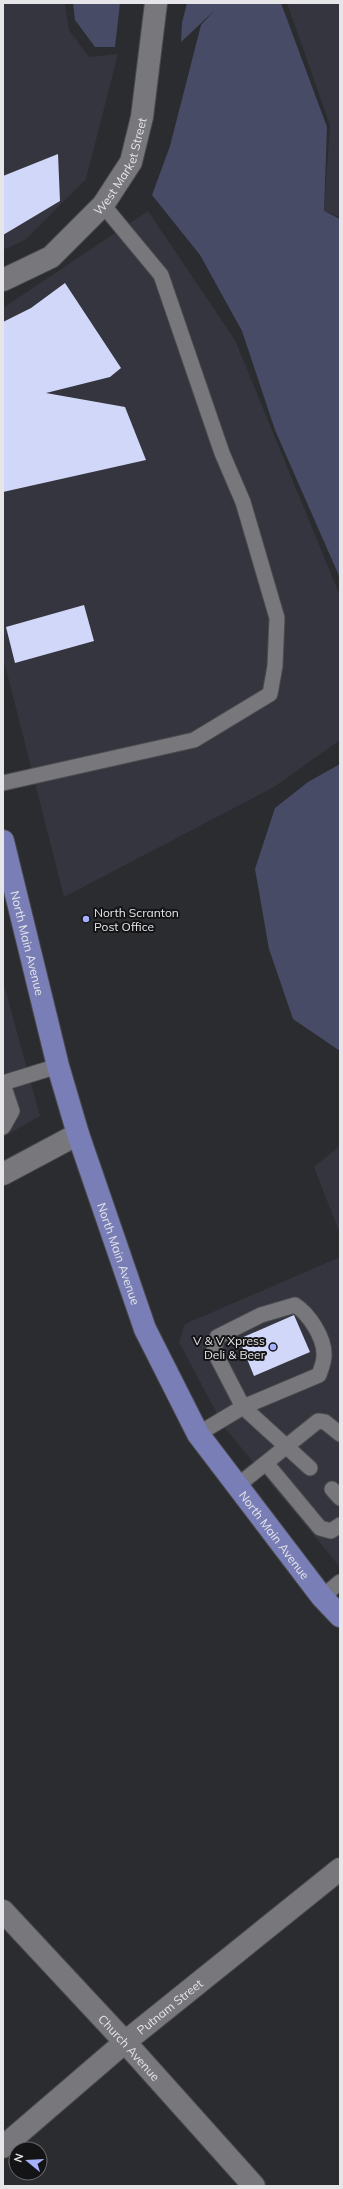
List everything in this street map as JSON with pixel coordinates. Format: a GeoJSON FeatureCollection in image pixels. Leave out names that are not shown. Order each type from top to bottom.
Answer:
{"type":"FeatureCollection","features":[{"type":"Feature","properties":{"kind":"main road","name":"North Main Avenue"},"geometry":{"type":"LineString","coordinates":[[3,841],[58,1066],[78,1134],[145,1329],[198,1434],[322,1597],[340,1616]]}},
{"type":"Feature","properties":{"kind":"street","name":"West Market Street"},"geometry":{"type":"LineString","coordinates":[[3,280],[51,256],[103,205],[131,162],[142,118],[156,3]]}},
{"type":"Feature","properties":{"kind":"street"},"geometry":{"type":"LineString","coordinates":[[3,1174],[78,1134]]}},
{"type":"Feature","properties":{"kind":"street","name":"Putnam Street"},"geometry":{"type":"LineString","coordinates":[[3,2147],[126,2042],[340,1869]]}},
{"type":"Feature","properties":{"kind":"street","name":"Church Avenue"},"geometry":{"type":"LineString","coordinates":[[3,1911],[126,2042],[254,2186]]}},
{"type":"Feature","properties":{"kind":"lane"},"geometry":{"type":"LineString","coordinates":[[3,783],[194,740],[270,694],[274,666],[277,618],[243,502],[222,453],[161,275],[103,205]]}},
{"type":"Feature","properties":{"kind":"lane"},"geometry":{"type":"LineString","coordinates":[[3,1127],[12,1111],[3,1083],[58,1066]]}},
{"type":"Feature","properties":{"kind":"lane"},"geometry":{"type":"LineString","coordinates":[[198,1434],[243,1407],[319,1375],[324,1356],[320,1340],[309,1316],[295,1305],[261,1315],[217,1337],[214,1351],[243,1407],[310,1468]]}},
{"type":"Feature","properties":{"kind":"lane"},"geometry":{"type":"LineString","coordinates":[[237,1486],[318,1421],[325,1422],[340,1434]]}},
{"type":"Feature","properties":{"kind":"lane"},"geometry":{"type":"LineString","coordinates":[[266,1463],[320,1528],[331,1531],[340,1526]]}},
{"type":"Feature","properties":{"kind":"lane"},"geometry":{"type":"LineString","coordinates":[[322,1597],[340,1582]]}},
{"type":"Feature","properties":{"kind":"shaded area"},"geometry":{"type":"Polygon","coordinates":[[[3,3],[65,3],[69,30],[89,57],[118,54],[86,179],[25,240],[3,250],[3,3]]]}},
{"type":"Feature","properties":{"kind":"shaded area"},"geometry":{"type":"Polygon","coordinates":[[[73,3],[120,3],[115,47],[95,47],[75,20],[73,3]]]}},
{"type":"Feature","properties":{"kind":"shaded area"},"geometry":{"type":"Polygon","coordinates":[[[187,3],[281,3],[327,127],[324,211],[340,219],[340,578],[275,430],[242,331],[200,255],[152,195],[170,146],[201,25],[215,10],[181,42],[182,23],[187,3]]]}},
{"type":"Feature","properties":{"kind":"shaded area"},"geometry":{"type":"Polygon","coordinates":[[[287,3],[340,3],[340,217],[324,211],[330,125],[287,3]]]}},
{"type":"Feature","properties":{"kind":"shaded area"},"geometry":{"type":"Polygon","coordinates":[[[148,211],[235,340],[340,596],[340,740],[274,787],[64,897],[3,657],[3,308],[148,211]]]}},
{"type":"Feature","properties":{"kind":"shaded area"},"geometry":{"type":"Polygon","coordinates":[[[340,764],[340,1051],[293,1019],[269,949],[255,869],[275,808],[308,782],[340,764]]]}},
{"type":"Feature","properties":{"kind":"shaded area"},"geometry":{"type":"Polygon","coordinates":[[[3,981],[40,1116],[3,1137],[3,981]]]}},
{"type":"Feature","properties":{"kind":"shaded area"},"geometry":{"type":"Polygon","coordinates":[[[340,1146],[340,1234],[314,1167],[340,1146]]]}},
{"type":"Feature","properties":{"kind":"shaded area"},"geometry":{"type":"Polygon","coordinates":[[[340,1257],[340,1567],[224,1427],[179,1342],[185,1324],[340,1257]]]}},
{"type":"Feature","properties":{"kind":"building"},"geometry":{"type":"Polygon","coordinates":[[[58,154],[60,201],[3,235],[3,176],[58,154]]]}},
{"type":"Feature","properties":{"kind":"building"},"geometry":{"type":"Polygon","coordinates":[[[65,283],[121,368],[110,377],[46,393],[125,407],[146,460],[3,492],[3,322],[31,308],[65,283]]]}},
{"type":"Feature","properties":{"kind":"building"},"geometry":{"type":"Polygon","coordinates":[[[84,605],[94,641],[15,663],[6,627],[84,605]]]}},
{"type":"Feature","properties":{"kind":"building"},"geometry":{"type":"Polygon","coordinates":[[[294,1315],[310,1352],[254,1376],[239,1339],[294,1315]]]}},
{"type":"Feature","properties":{"kind":"place","name":"North Scranton Post Office"},"geometry":{"type":"Point","coordinates":[86,919]}},
{"type":"Feature","properties":{"kind":"place","name":"V & V Xpress Deli & Beer"},"geometry":{"type":"Point","coordinates":[273,1347]}}]}
